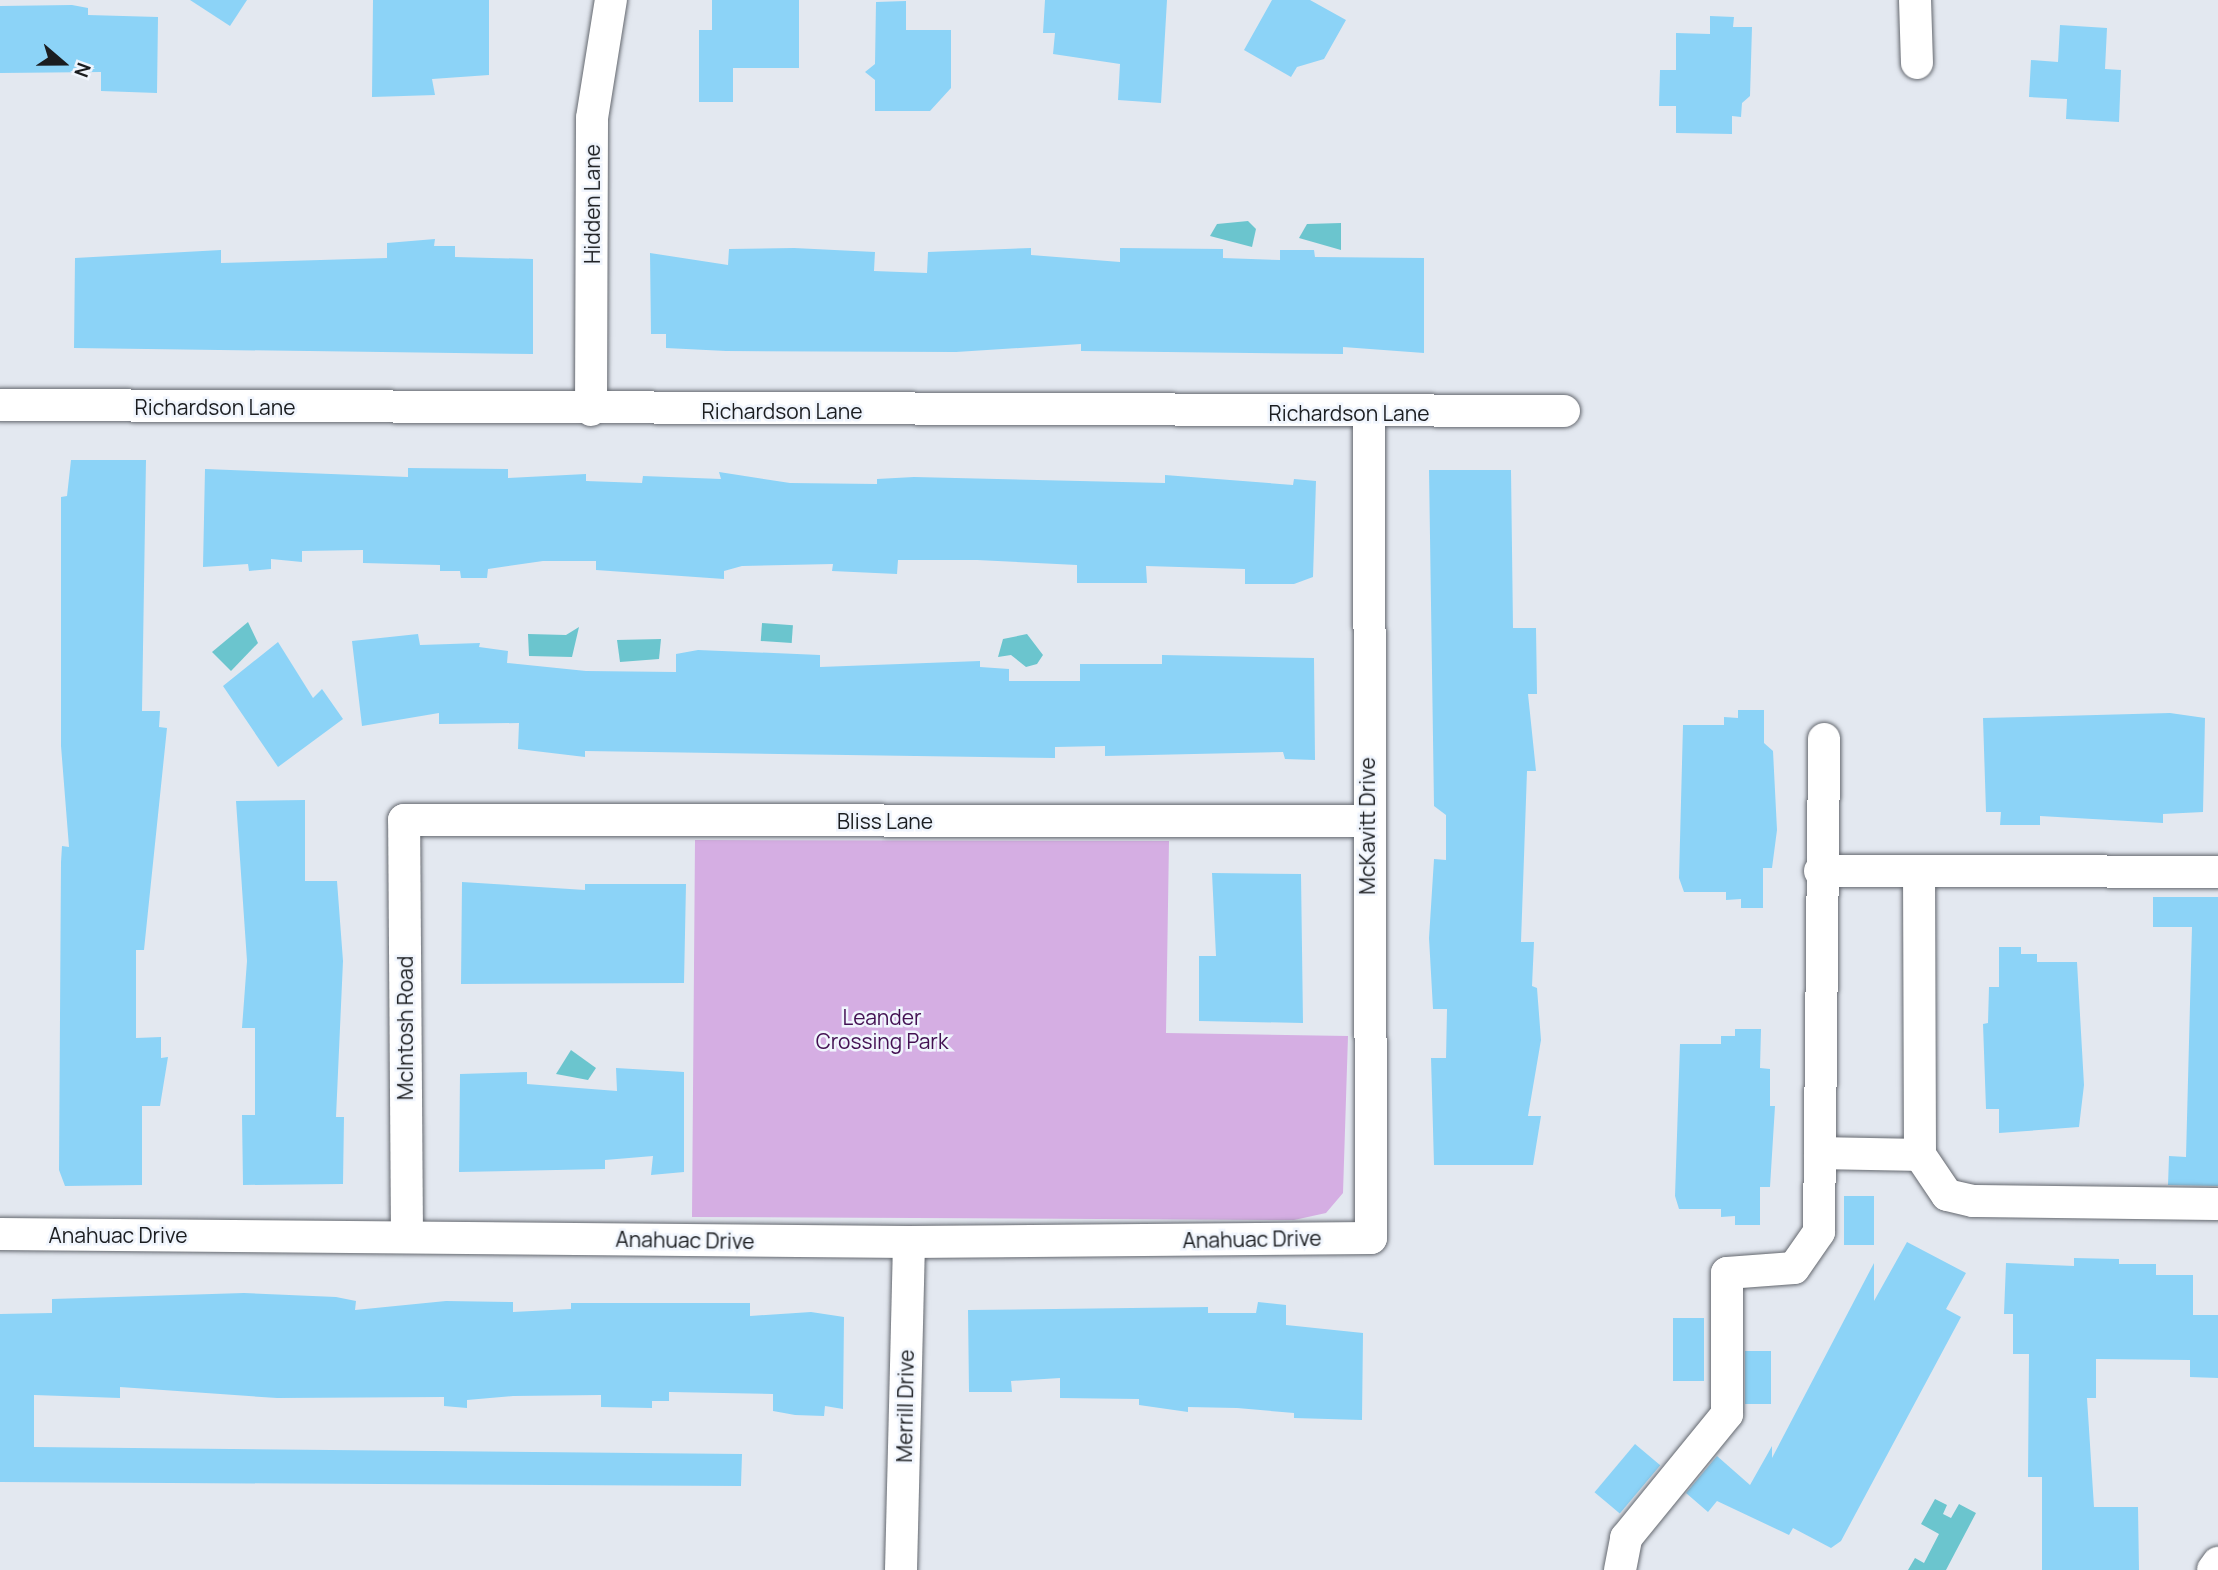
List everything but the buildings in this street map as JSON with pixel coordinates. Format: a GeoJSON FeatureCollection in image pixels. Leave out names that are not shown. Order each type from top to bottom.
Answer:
{"type":"FeatureCollection","features":[{"type":"Feature","properties":{"kind":"street","name":"Hidden Lane"},"geometry":{"type":"LineString","coordinates":[[591,410],[592,118],[611,0]]}},
{"type":"Feature","properties":{"kind":"street"},"geometry":{"type":"LineString","coordinates":[[1914,0],[1917,62]]}},
{"type":"Feature","properties":{"kind":"street","name":"Richardson Lane"},"geometry":{"type":"LineString","coordinates":[[0,405],[1368,414],[1564,411]]}},
{"type":"Feature","properties":{"kind":"street","name":"McKavitt Drive"},"geometry":{"type":"LineString","coordinates":[[1368,414],[1366,821],[1371,1238]]}},
{"type":"Feature","properties":{"kind":"street"},"geometry":{"type":"LineString","coordinates":[[1620,1570],[1626,1538],[1727,1414],[1727,1273],[1794,1268],[1819,1232],[1820,871],[1824,739]]}},
{"type":"Feature","properties":{"kind":"street","name":"Bliss Lane"},"geometry":{"type":"LineString","coordinates":[[404,820],[1366,821]]}},
{"type":"Feature","properties":{"kind":"street","name":"McIntosh Road"},"geometry":{"type":"LineString","coordinates":[[404,820],[407,1236]]}},
{"type":"Feature","properties":{"kind":"street"},"geometry":{"type":"LineString","coordinates":[[1820,871],[2218,872]]}},
{"type":"Feature","properties":{"kind":"street"},"geometry":{"type":"LineString","coordinates":[[1919,872],[1920,1155],[1947,1195],[1973,1201],[2218,1204]]}},
{"type":"Feature","properties":{"kind":"street"},"geometry":{"type":"LineString","coordinates":[[1820,1153],[1920,1155]]}},
{"type":"Feature","properties":{"kind":"street","name":"Anahuac Drive"},"geometry":{"type":"LineString","coordinates":[[0,1234],[909,1242],[1371,1238]]}},
{"type":"Feature","properties":{"kind":"street","name":"Merrill Drive"},"geometry":{"type":"LineString","coordinates":[[901,1570],[909,1242]]}},
{"type":"Feature","properties":{"kind":"street"},"geometry":{"type":"LineString","coordinates":[[2213,1570],[2218,1563]]}},
{"type":"Feature","properties":{"kind":"green space","name":"Leander Crossing Park"},"geometry":{"type":"Polygon","coordinates":[[[695,840],[1169,841],[1166,1033],[1348,1036],[1343,1193],[1326,1213],[1294,1220],[692,1217],[695,840]]]}},
{"type":"Feature","properties":{"kind":"water"},"geometry":{"type":"Polygon","coordinates":[[[1248,221],[1256,229],[1252,247],[1210,236],[1217,224],[1248,221]]]}},
{"type":"Feature","properties":{"kind":"water"},"geometry":{"type":"Polygon","coordinates":[[[1341,223],[1341,250],[1299,238],[1307,224],[1341,223]]]}},
{"type":"Feature","properties":{"kind":"water"},"geometry":{"type":"Polygon","coordinates":[[[248,622],[258,643],[231,671],[212,652],[248,622]]]}},
{"type":"Feature","properties":{"kind":"water"},"geometry":{"type":"Polygon","coordinates":[[[762,623],[793,625],[792,643],[761,641],[762,623]]]}},
{"type":"Feature","properties":{"kind":"water"},"geometry":{"type":"Polygon","coordinates":[[[579,627],[572,657],[529,656],[528,634],[566,635],[579,627]]]}},
{"type":"Feature","properties":{"kind":"water"},"geometry":{"type":"Polygon","coordinates":[[[1027,634],[1043,655],[1037,664],[1026,667],[1011,655],[998,657],[1003,639],[1027,634]]]}},
{"type":"Feature","properties":{"kind":"water"},"geometry":{"type":"Polygon","coordinates":[[[661,639],[659,659],[620,662],[617,640],[661,639]]]}},
{"type":"Feature","properties":{"kind":"water"},"geometry":{"type":"Polygon","coordinates":[[[571,1050],[596,1068],[588,1080],[556,1074],[571,1050]]]}},
{"type":"Feature","properties":{"kind":"water"},"geometry":{"type":"Polygon","coordinates":[[[1935,1499],[1947,1505],[1943,1514],[1951,1518],[1959,1504],[1976,1513],[1946,1570],[1908,1570],[1915,1558],[1924,1563],[1939,1534],[1921,1524],[1935,1499]]]}}]}
